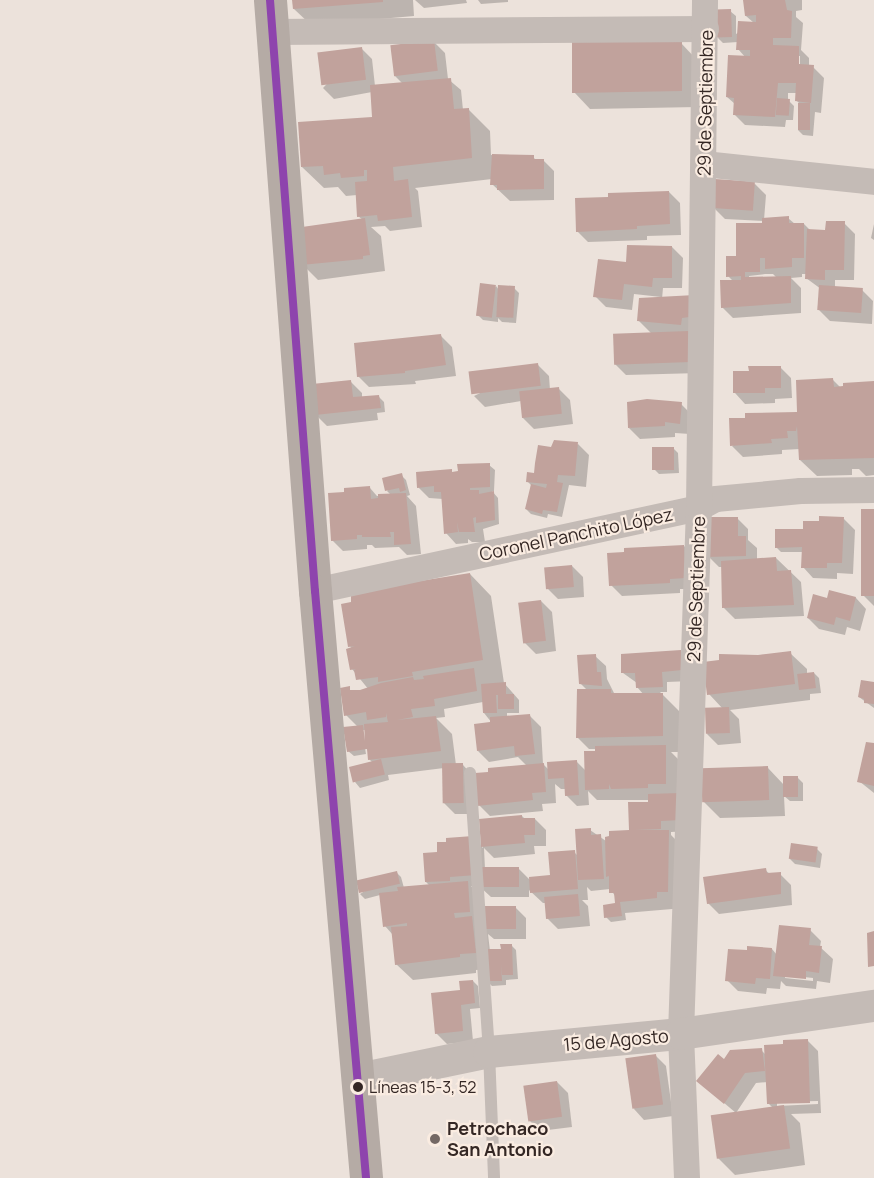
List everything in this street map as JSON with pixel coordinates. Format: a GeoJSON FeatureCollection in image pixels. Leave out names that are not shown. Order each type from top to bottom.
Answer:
{"type":"FeatureCollection","features":[{"type":"Feature","properties":{"kind":"main road"},"geometry":{"type":"LineString","coordinates":[[270,0],[315,591],[366,1178]]}},
{"type":"Feature","properties":{"kind":"street","name":"29 de Septiembre"},"geometry":{"type":"LineString","coordinates":[[687,1178],[681,1034],[699,508],[705,0]]}},
{"type":"Feature","properties":{"kind":"street"},"geometry":{"type":"LineString","coordinates":[[273,32],[706,29]]}},
{"type":"Feature","properties":{"kind":"street"},"geometry":{"type":"LineString","coordinates":[[704,164],[874,182]]}},
{"type":"Feature","properties":{"kind":"street","name":"Coronel Panchito López"},"geometry":{"type":"LineString","coordinates":[[315,591],[699,508],[716,499],[801,491],[874,490]]}},
{"type":"Feature","properties":{"kind":"street","name":"15 de Agosto"},"geometry":{"type":"LineString","coordinates":[[359,1079],[489,1052],[681,1034],[874,1006]]}},
{"type":"Feature","properties":{"kind":"lane"},"geometry":{"type":"LineString","coordinates":[[470,773],[489,1052],[494,1178]]}},
{"type":"Feature","properties":{"kind":"building"},"geometry":{"type":"Polygon","coordinates":[[[292,0],[383,0],[383,2],[293,9],[292,0]]]}},
{"type":"Feature","properties":{"kind":"building"},"geometry":{"type":"Polygon","coordinates":[[[743,0],[785,0],[787,10],[792,11],[791,38],[773,38],[773,45],[799,46],[799,64],[814,65],[811,103],[795,101],[796,83],[778,83],[775,117],[733,115],[734,98],[726,97],[728,55],[750,56],[750,50],[736,50],[738,21],[756,22],[756,15],[745,16],[743,0]]]}},
{"type":"Feature","properties":{"kind":"building"},"geometry":{"type":"Polygon","coordinates":[[[731,9],[732,37],[716,38],[715,10],[731,9]]]}},
{"type":"Feature","properties":{"kind":"building"},"geometry":{"type":"Polygon","coordinates":[[[626,38],[626,42],[642,42],[642,38],[682,42],[682,91],[572,93],[572,39],[626,38]]]}},
{"type":"Feature","properties":{"kind":"building"},"geometry":{"type":"Polygon","coordinates":[[[434,40],[438,71],[394,76],[390,45],[434,40]]]}},
{"type":"Feature","properties":{"kind":"building"},"geometry":{"type":"Polygon","coordinates":[[[362,47],[366,80],[321,85],[317,52],[362,47]]]}},
{"type":"Feature","properties":{"kind":"building"},"geometry":{"type":"Polygon","coordinates":[[[451,78],[454,109],[469,108],[472,158],[393,167],[394,181],[408,179],[412,217],[378,221],[377,215],[357,217],[355,182],[367,181],[367,170],[364,170],[364,176],[341,178],[340,173],[324,175],[323,166],[301,167],[298,122],[372,117],[370,85],[451,78]]]}},
{"type":"Feature","properties":{"kind":"building"},"geometry":{"type":"Polygon","coordinates":[[[777,98],[790,99],[789,116],[776,115],[777,98]]]}},
{"type":"Feature","properties":{"kind":"building"},"geometry":{"type":"Polygon","coordinates":[[[798,103],[810,103],[810,130],[798,130],[798,103]]]}},
{"type":"Feature","properties":{"kind":"building"},"geometry":{"type":"Polygon","coordinates":[[[492,154],[534,155],[534,159],[544,159],[544,189],[497,190],[497,185],[490,185],[492,154]]]}},
{"type":"Feature","properties":{"kind":"building"},"geometry":{"type":"Polygon","coordinates":[[[715,179],[755,182],[753,211],[713,208],[715,179]]]}},
{"type":"Feature","properties":{"kind":"building"},"geometry":{"type":"Polygon","coordinates":[[[669,191],[670,224],[637,226],[637,229],[576,232],[575,198],[608,197],[608,193],[669,191]]]}},
{"type":"Feature","properties":{"kind":"building"},"geometry":{"type":"Polygon","coordinates":[[[789,216],[789,223],[804,223],[804,258],[792,258],[792,267],[765,269],[765,258],[760,258],[760,272],[745,272],[745,277],[791,276],[791,303],[721,308],[720,280],[741,280],[741,276],[726,277],[726,256],[736,256],[736,223],[762,223],[762,218],[789,216]]]}},
{"type":"Feature","properties":{"kind":"building"},"geometry":{"type":"Polygon","coordinates":[[[365,218],[370,255],[363,256],[363,259],[301,265],[295,228],[365,218]]]}},
{"type":"Feature","properties":{"kind":"building"},"geometry":{"type":"Polygon","coordinates":[[[826,221],[845,221],[844,270],[825,270],[825,280],[805,279],[807,229],[825,230],[826,221]]]}},
{"type":"Feature","properties":{"kind":"building"},"geometry":{"type":"Polygon","coordinates":[[[627,245],[672,246],[672,278],[653,278],[652,287],[624,284],[622,300],[593,297],[598,259],[626,262],[627,245]]]}},
{"type":"Feature","properties":{"kind":"building"},"geometry":{"type":"Polygon","coordinates":[[[480,283],[496,285],[492,318],[476,316],[480,283]]]}},
{"type":"Feature","properties":{"kind":"building"},"geometry":{"type":"Polygon","coordinates":[[[498,285],[515,286],[513,318],[496,317],[498,285]]]}},
{"type":"Feature","properties":{"kind":"building"},"geometry":{"type":"Polygon","coordinates":[[[819,285],[863,288],[861,313],[817,310],[819,285]]]}},
{"type":"Feature","properties":{"kind":"building"},"geometry":{"type":"Polygon","coordinates":[[[695,295],[697,316],[682,318],[681,325],[637,321],[639,298],[695,295]]]}},
{"type":"Feature","properties":{"kind":"building"},"geometry":{"type":"Polygon","coordinates":[[[689,331],[690,362],[614,365],[613,334],[689,331]]]}},
{"type":"Feature","properties":{"kind":"building"},"geometry":{"type":"Polygon","coordinates":[[[441,334],[446,365],[405,371],[405,373],[357,377],[354,343],[441,334]]]}},
{"type":"Feature","properties":{"kind":"building"},"geometry":{"type":"Polygon","coordinates":[[[538,363],[541,386],[471,394],[469,372],[538,363]]]}},
{"type":"Feature","properties":{"kind":"building"},"geometry":{"type":"Polygon","coordinates":[[[748,366],[781,366],[781,388],[765,388],[765,393],[733,393],[733,371],[749,371],[748,366]]]}},
{"type":"Feature","properties":{"kind":"building"},"geometry":{"type":"Polygon","coordinates":[[[833,378],[834,387],[843,386],[843,383],[874,381],[874,458],[799,460],[797,426],[796,431],[787,431],[788,438],[771,439],[772,443],[730,446],[729,418],[745,418],[745,413],[797,412],[796,380],[833,378]]]}},
{"type":"Feature","properties":{"kind":"building"},"geometry":{"type":"Polygon","coordinates":[[[351,380],[353,397],[379,395],[381,408],[315,415],[312,384],[351,380]]]}},
{"type":"Feature","properties":{"kind":"building"},"geometry":{"type":"Polygon","coordinates":[[[559,387],[562,414],[522,418],[519,391],[559,387]]]}},
{"type":"Feature","properties":{"kind":"building"},"geometry":{"type":"Polygon","coordinates":[[[647,399],[682,402],[680,424],[665,422],[665,426],[628,428],[627,402],[647,399]]]}},
{"type":"Feature","properties":{"kind":"building"},"geometry":{"type":"Polygon","coordinates":[[[554,440],[578,442],[575,476],[558,475],[557,482],[563,483],[557,512],[543,510],[542,514],[525,509],[531,484],[546,488],[547,484],[526,482],[527,472],[534,473],[538,445],[551,447],[554,440]]]}},
{"type":"Feature","properties":{"kind":"building"},"geometry":{"type":"Polygon","coordinates":[[[652,447],[674,447],[674,470],[652,470],[652,447]]]}},
{"type":"Feature","properties":{"kind":"building"},"geometry":{"type":"Polygon","coordinates":[[[490,463],[490,487],[470,488],[470,490],[479,490],[479,494],[494,491],[495,520],[476,523],[476,517],[473,518],[475,532],[459,532],[457,522],[458,532],[444,534],[441,492],[434,492],[434,486],[417,488],[416,472],[452,469],[452,472],[458,471],[457,464],[490,463]]]}},
{"type":"Feature","properties":{"kind":"building"},"geometry":{"type":"Polygon","coordinates":[[[402,473],[406,490],[400,492],[399,488],[385,491],[382,478],[402,473]]]}},
{"type":"Feature","properties":{"kind":"building"},"geometry":{"type":"Polygon","coordinates":[[[370,486],[371,499],[378,498],[378,494],[406,493],[411,544],[394,545],[394,532],[390,532],[391,537],[357,535],[357,539],[331,541],[328,493],[344,492],[344,488],[370,486]]]}},
{"type":"Feature","properties":{"kind":"building"},"geometry":{"type":"Polygon","coordinates":[[[861,509],[874,509],[874,596],[861,596],[861,509]]]}},
{"type":"Feature","properties":{"kind":"building"},"geometry":{"type":"Polygon","coordinates":[[[819,516],[844,517],[842,563],[827,563],[827,568],[801,568],[802,547],[775,548],[775,529],[803,529],[803,521],[819,521],[819,516]]]}},
{"type":"Feature","properties":{"kind":"building"},"geometry":{"type":"Polygon","coordinates":[[[706,517],[738,517],[738,536],[746,536],[746,556],[706,557],[706,517]]]}},
{"type":"Feature","properties":{"kind":"building"},"geometry":{"type":"Polygon","coordinates":[[[684,545],[686,578],[670,579],[670,583],[609,586],[607,553],[624,552],[624,548],[684,545]]]}},
{"type":"Feature","properties":{"kind":"building"},"geometry":{"type":"Polygon","coordinates":[[[776,557],[777,571],[791,570],[794,605],[722,608],[721,561],[776,557]]]}},
{"type":"Feature","properties":{"kind":"building"},"geometry":{"type":"Polygon","coordinates":[[[572,565],[574,587],[546,589],[544,567],[572,565]]]}},
{"type":"Feature","properties":{"kind":"building"},"geometry":{"type":"Polygon","coordinates":[[[470,573],[483,660],[412,672],[413,676],[378,682],[378,677],[356,680],[354,670],[356,669],[350,670],[346,649],[355,646],[348,647],[341,604],[351,602],[351,592],[470,573]]]}},
{"type":"Feature","properties":{"kind":"building"},"geometry":{"type":"Polygon","coordinates":[[[829,590],[856,597],[850,621],[836,617],[834,625],[807,618],[813,594],[827,598],[829,590]]]}},
{"type":"Feature","properties":{"kind":"building"},"geometry":{"type":"Polygon","coordinates":[[[541,600],[546,641],[523,643],[518,603],[541,600]]]}},
{"type":"Feature","properties":{"kind":"building"},"geometry":{"type":"Polygon","coordinates":[[[681,650],[682,670],[662,672],[663,687],[636,688],[635,673],[621,673],[621,654],[681,650]]]}},
{"type":"Feature","properties":{"kind":"building"},"geometry":{"type":"Polygon","coordinates":[[[791,651],[795,684],[707,695],[703,662],[719,660],[719,654],[758,655],[791,651]]]}},
{"type":"Feature","properties":{"kind":"building"},"geometry":{"type":"Polygon","coordinates":[[[596,654],[597,672],[601,672],[602,686],[579,684],[577,655],[596,654]]]}},
{"type":"Feature","properties":{"kind":"building"},"geometry":{"type":"Polygon","coordinates":[[[474,668],[477,691],[434,699],[435,706],[411,709],[413,717],[397,720],[436,716],[441,751],[368,760],[367,749],[347,752],[343,727],[363,725],[365,741],[364,724],[388,722],[386,713],[386,717],[367,720],[366,712],[344,716],[340,688],[350,686],[350,690],[360,690],[381,683],[413,677],[414,680],[424,679],[423,676],[474,668]]]}},
{"type":"Feature","properties":{"kind":"building"},"geometry":{"type":"Polygon","coordinates":[[[814,672],[816,688],[799,690],[797,674],[814,672]]]}},
{"type":"Feature","properties":{"kind":"building"},"geometry":{"type":"Polygon","coordinates":[[[861,680],[874,682],[874,704],[864,703],[864,699],[858,697],[861,680]]]}},
{"type":"Feature","properties":{"kind":"building"},"geometry":{"type":"Polygon","coordinates":[[[506,682],[506,694],[514,694],[514,709],[498,709],[498,695],[496,695],[497,713],[483,713],[481,684],[506,682]]]}},
{"type":"Feature","properties":{"kind":"building"},"geometry":{"type":"Polygon","coordinates":[[[577,689],[611,689],[611,693],[663,693],[663,736],[576,738],[577,689]]]}},
{"type":"Feature","properties":{"kind":"building"},"geometry":{"type":"Polygon","coordinates":[[[729,707],[730,733],[706,734],[705,708],[729,707]]]}},
{"type":"Feature","properties":{"kind":"building"},"geometry":{"type":"Polygon","coordinates":[[[530,714],[535,754],[515,756],[514,746],[477,751],[474,724],[490,722],[490,717],[530,714]]]}},
{"type":"Feature","properties":{"kind":"building"},"geometry":{"type":"Polygon","coordinates":[[[866,742],[874,743],[874,786],[857,782],[866,742]]]}},
{"type":"Feature","properties":{"kind":"building"},"geometry":{"type":"Polygon","coordinates":[[[666,745],[666,784],[648,784],[648,788],[611,789],[609,784],[609,789],[585,790],[584,751],[595,751],[595,746],[666,745]]]}},
{"type":"Feature","properties":{"kind":"building"},"geometry":{"type":"Polygon","coordinates":[[[381,759],[385,775],[353,783],[349,767],[381,759]]]}},
{"type":"Feature","properties":{"kind":"building"},"geometry":{"type":"Polygon","coordinates":[[[577,760],[579,795],[565,796],[564,778],[548,779],[547,762],[577,760]]]}},
{"type":"Feature","properties":{"kind":"building"},"geometry":{"type":"Polygon","coordinates":[[[442,763],[463,763],[464,803],[443,803],[442,763]]]}},
{"type":"Feature","properties":{"kind":"building"},"geometry":{"type":"Polygon","coordinates":[[[544,763],[546,792],[532,793],[533,800],[477,806],[475,773],[488,772],[488,768],[544,763]]]}},
{"type":"Feature","properties":{"kind":"building"},"geometry":{"type":"Polygon","coordinates":[[[768,766],[769,800],[702,802],[701,768],[768,766]]]}},
{"type":"Feature","properties":{"kind":"building"},"geometry":{"type":"Polygon","coordinates":[[[783,776],[798,776],[798,797],[783,797],[783,776]]]}},
{"type":"Feature","properties":{"kind":"building"},"geometry":{"type":"Polygon","coordinates":[[[680,793],[681,820],[661,821],[661,829],[635,830],[669,830],[668,892],[657,892],[657,898],[620,902],[622,916],[604,918],[603,905],[615,903],[614,893],[609,893],[609,876],[606,877],[605,837],[609,836],[609,831],[629,830],[628,802],[648,802],[648,794],[680,793]]]}},
{"type":"Feature","properties":{"kind":"building"},"geometry":{"type":"Polygon","coordinates":[[[522,815],[522,818],[535,818],[535,835],[524,835],[525,843],[481,847],[479,819],[522,815]]]}},
{"type":"Feature","properties":{"kind":"building"},"geometry":{"type":"Polygon","coordinates":[[[591,828],[591,835],[601,834],[604,879],[578,880],[575,829],[591,828]]]}},
{"type":"Feature","properties":{"kind":"building"},"geometry":{"type":"Polygon","coordinates":[[[473,836],[476,875],[450,877],[450,881],[425,882],[423,853],[437,852],[437,842],[446,842],[446,838],[473,836]]]}},
{"type":"Feature","properties":{"kind":"building"},"geometry":{"type":"Polygon","coordinates":[[[791,843],[818,847],[816,863],[789,859],[791,843]]]}},
{"type":"Feature","properties":{"kind":"building"},"geometry":{"type":"Polygon","coordinates":[[[575,850],[578,889],[530,893],[529,877],[550,875],[548,852],[575,850]]]}},
{"type":"Feature","properties":{"kind":"building"},"geometry":{"type":"Polygon","coordinates":[[[479,867],[519,867],[519,887],[479,887],[479,867]]]}},
{"type":"Feature","properties":{"kind":"building"},"geometry":{"type":"Polygon","coordinates":[[[766,868],[767,873],[781,872],[781,894],[707,904],[703,877],[766,868]]]}},
{"type":"Feature","properties":{"kind":"building"},"geometry":{"type":"Polygon","coordinates":[[[397,871],[400,884],[359,893],[356,880],[397,871]]]}},
{"type":"Feature","properties":{"kind":"building"},"geometry":{"type":"Polygon","coordinates":[[[468,881],[470,912],[454,913],[455,918],[472,916],[476,953],[395,965],[391,927],[407,926],[407,923],[383,927],[379,893],[398,891],[397,887],[468,881]]]}},
{"type":"Feature","properties":{"kind":"building"},"geometry":{"type":"Polygon","coordinates":[[[578,894],[580,916],[546,919],[544,897],[578,894]]]}},
{"type":"Feature","properties":{"kind":"building"},"geometry":{"type":"Polygon","coordinates":[[[481,906],[516,906],[516,929],[481,929],[481,906]]]}},
{"type":"Feature","properties":{"kind":"building"},"geometry":{"type":"Polygon","coordinates":[[[779,925],[811,928],[809,945],[822,946],[819,973],[806,971],[806,979],[773,976],[779,925]]]}},
{"type":"Feature","properties":{"kind":"building"},"geometry":{"type":"Polygon","coordinates":[[[874,931],[874,966],[868,967],[867,933],[874,931]]]}},
{"type":"Feature","properties":{"kind":"building"},"geometry":{"type":"Polygon","coordinates":[[[500,944],[512,944],[513,975],[502,975],[501,964],[502,981],[486,981],[484,949],[501,949],[500,944]]]}},
{"type":"Feature","properties":{"kind":"building"},"geometry":{"type":"Polygon","coordinates":[[[747,946],[772,948],[770,979],[756,978],[755,984],[725,981],[728,949],[747,950],[747,946]]]}},
{"type":"Feature","properties":{"kind":"building"},"geometry":{"type":"Polygon","coordinates":[[[473,980],[475,1003],[461,1005],[463,1031],[435,1034],[431,993],[460,990],[459,981],[473,980]]]}},
{"type":"Feature","properties":{"kind":"building"},"geometry":{"type":"Polygon","coordinates":[[[808,1039],[810,1103],[767,1104],[764,1045],[783,1044],[783,1040],[808,1039]]]}},
{"type":"Feature","properties":{"kind":"building"},"geometry":{"type":"Polygon","coordinates":[[[762,1048],[765,1071],[745,1073],[724,1104],[696,1081],[718,1054],[724,1059],[730,1050],[762,1048]]]}},
{"type":"Feature","properties":{"kind":"building"},"geometry":{"type":"Polygon","coordinates":[[[656,1054],[663,1105],[632,1109],[625,1058],[656,1054]]]}},
{"type":"Feature","properties":{"kind":"building"},"geometry":{"type":"Polygon","coordinates":[[[557,1081],[562,1117],[528,1121],[523,1086],[557,1081]]]}},
{"type":"Feature","properties":{"kind":"building"},"geometry":{"type":"Polygon","coordinates":[[[784,1105],[790,1149],[717,1159],[711,1115],[784,1105]]]}},
{"type":"Feature","properties":{"kind":"transit line"},"geometry":{"type":"LineString","coordinates":[[270,0],[315,591],[366,1178]]}},
{"type":"Feature","properties":{"kind":"place","name":"Líneas 15-3, 52"},"geometry":{"type":"Point","coordinates":[358,1087]}},
{"type":"Feature","properties":{"kind":"place","name":"Petrochaco San Antonio"},"geometry":{"type":"Point","coordinates":[435,1139]}}]}
